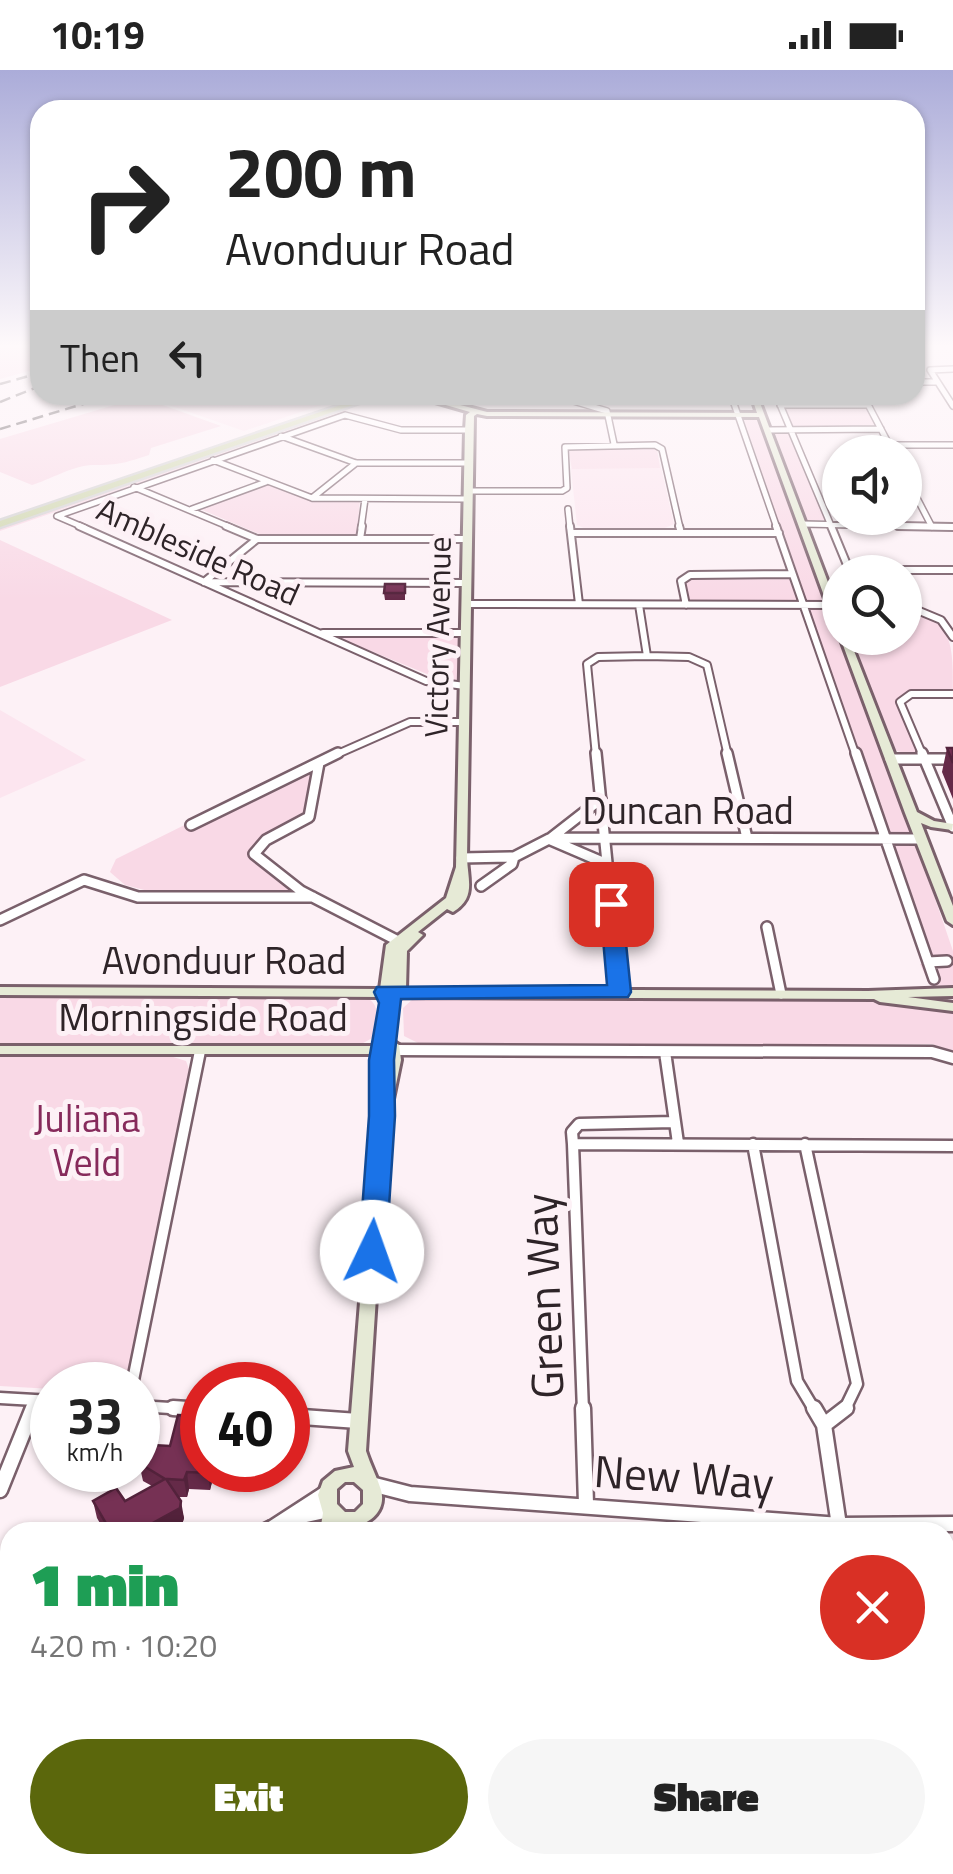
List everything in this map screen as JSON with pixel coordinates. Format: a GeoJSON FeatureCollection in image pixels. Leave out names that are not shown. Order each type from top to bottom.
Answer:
{"type":"FeatureCollection","features":[{"type":"Feature","properties":{"kind":"main road"},"geometry":{"type":"LineString","coordinates":[[0,520],[254,432]]}},
{"type":"Feature","properties":{"kind":"main road"},"geometry":{"type":"LineString","coordinates":[[0,520],[266,432]]}},
{"type":"Feature","properties":{"kind":"street"},"geometry":{"type":"LineString","coordinates":[[134,487],[292,432]]}},
{"type":"Feature","properties":{"kind":"street","name":"Victory Avenue"},"geometry":{"type":"LineString","coordinates":[[400,942],[461,901],[466,888],[461,863],[468,495],[473,432]]}},
{"type":"Feature","properties":{"kind":"street"},"geometry":{"type":"LineString","coordinates":[[612,432],[614,444]]}},
{"type":"Feature","properties":{"kind":"street"},"geometry":{"type":"LineString","coordinates":[[745,432],[934,979]]}},
{"type":"Feature","properties":{"kind":"street"},"geometry":{"type":"LineString","coordinates":[[769,432],[822,577]]}},
{"type":"Feature","properties":{"kind":"street"},"geometry":{"type":"LineString","coordinates":[[791,432],[822,507]]}},
{"type":"Feature","properties":{"kind":"street"},"geometry":{"type":"LineString","coordinates":[[281,436],[356,463],[469,463]]}},
{"type":"Feature","properties":{"kind":"street"},"geometry":{"type":"LineString","coordinates":[[213,460],[312,498],[364,499],[562,491],[567,488],[565,446],[649,444],[662,449],[681,533]]}},
{"type":"Feature","properties":{"kind":"street"},"geometry":{"type":"LineString","coordinates":[[922,445],[953,445]]}},
{"type":"Feature","properties":{"kind":"street"},"geometry":{"type":"LineString","coordinates":[[312,498],[356,463]]}},
{"type":"Feature","properties":{"kind":"street"},"geometry":{"type":"LineString","coordinates":[[192,509],[266,482]]}},
{"type":"Feature","properties":{"kind":"street"},"geometry":{"type":"LineString","coordinates":[[134,487],[257,538],[468,539]]}},
{"type":"Feature","properties":{"kind":"street","name":"Ambleside Road"},"geometry":{"type":"LineString","coordinates":[[134,487],[58,514],[434,684],[465,686]]}},
{"type":"Feature","properties":{"kind":"street"},"geometry":{"type":"LineString","coordinates":[[360,539],[364,499]]}},
{"type":"Feature","properties":{"kind":"street"},"geometry":{"type":"LineString","coordinates":[[922,507],[932,526]]}},
{"type":"Feature","properties":{"kind":"street"},"geometry":{"type":"LineString","coordinates":[[568,510],[579,604]]}},
{"type":"Feature","properties":{"kind":"street"},"geometry":{"type":"LineString","coordinates":[[922,526],[953,527]]}},
{"type":"Feature","properties":{"kind":"street"},"geometry":{"type":"LineString","coordinates":[[804,527],[822,527]]}},
{"type":"Feature","properties":{"kind":"street"},"geometry":{"type":"LineString","coordinates":[[572,533],[779,534]]}},
{"type":"Feature","properties":{"kind":"street"},"geometry":{"type":"LineString","coordinates":[[204,582],[257,538]]}},
{"type":"Feature","properties":{"kind":"street"},"geometry":{"type":"LineString","coordinates":[[922,570],[953,570]]}},
{"type":"Feature","properties":{"kind":"street"},"geometry":{"type":"LineString","coordinates":[[686,604],[681,580],[686,576],[792,574]]}},
{"type":"Feature","properties":{"kind":"street"},"geometry":{"type":"LineString","coordinates":[[204,582],[467,583]]}},
{"type":"Feature","properties":{"kind":"street"},"geometry":{"type":"LineString","coordinates":[[466,604],[822,605]]}},
{"type":"Feature","properties":{"kind":"street"},"geometry":{"type":"LineString","coordinates":[[639,604],[648,656]]}},
{"type":"Feature","properties":{"kind":"street"},"geometry":{"type":"LineString","coordinates":[[922,612],[942,620],[953,637]]}},
{"type":"Feature","properties":{"kind":"street","name":"Ambleside Road"},"geometry":{"type":"LineString","coordinates":[[321,634],[466,633]]}},
{"type":"Feature","properties":{"kind":"street"},"geometry":{"type":"LineString","coordinates":[[850,655],[953,921]]}},
{"type":"Feature","properties":{"kind":"street"},"geometry":{"type":"LineString","coordinates":[[620,992],[587,664],[598,657],[648,656],[689,657],[707,665],[747,838]]}},
{"type":"Feature","properties":{"kind":"street"},"geometry":{"type":"LineString","coordinates":[[952,827],[900,702],[904,696],[953,694]]}},
{"type":"Feature","properties":{"kind":"street"},"geometry":{"type":"LineString","coordinates":[[191,825],[400,724],[464,722]]}},
{"type":"Feature","properties":{"kind":"street"},"geometry":{"type":"LineString","coordinates":[[890,759],[953,759]]}},
{"type":"Feature","properties":{"kind":"street"},"geometry":{"type":"LineString","coordinates":[[320,763],[309,817],[266,840],[254,854],[314,896],[400,942],[392,995],[389,1094],[382,1116],[358,1421],[357,1451],[371,1489],[354,1522]]}},
{"type":"Feature","properties":{"kind":"street"},"geometry":{"type":"LineString","coordinates":[[602,799],[549,840],[607,864]]}},
{"type":"Feature","properties":{"kind":"street"},"geometry":{"type":"LineString","coordinates":[[910,813],[928,824],[952,827]]}},
{"type":"Feature","properties":{"kind":"street","name":"Duncan Road"},"geometry":{"type":"LineString","coordinates":[[461,863],[514,857],[549,840],[920,839]]}},
{"type":"Feature","properties":{"kind":"street"},"geometry":{"type":"LineString","coordinates":[[481,886],[512,864],[514,857]]}},
{"type":"Feature","properties":{"kind":"street"},"geometry":{"type":"LineString","coordinates":[[0,920],[84,880],[99,881],[116,892],[138,897],[314,896]]}},
{"type":"Feature","properties":{"kind":"street"},"geometry":{"type":"LineString","coordinates":[[767,927],[780,994]]}},
{"type":"Feature","properties":{"kind":"street"},"geometry":{"type":"LineString","coordinates":[[928,962],[947,961]]}},
{"type":"Feature","properties":{"kind":"street","name":"Avonduur Road"},"geometry":{"type":"LineString","coordinates":[[0,991],[392,995],[953,992]]}},
{"type":"Feature","properties":{"kind":"street","name":"Avonduur Road"},"geometry":{"type":"LineString","coordinates":[[868,995],[953,1007]]}},
{"type":"Feature","properties":{"kind":"street","name":"Morningside Road"},"geometry":{"type":"LineString","coordinates":[[0,1050],[200,1051],[388,1045],[950,1056]]}},
{"type":"Feature","properties":{"kind":"street"},"geometry":{"type":"LineString","coordinates":[[137,1362],[200,1051]]}},
{"type":"Feature","properties":{"kind":"street"},"geometry":{"type":"LineString","coordinates":[[665,1052],[678,1143]]}},
{"type":"Feature","properties":{"kind":"street","name":"Green Way"},"geometry":{"type":"LineString","coordinates":[[586,1504],[574,1128],[586,1123],[674,1122]]}},
{"type":"Feature","properties":{"kind":"street","name":"Green Way"},"geometry":{"type":"LineString","coordinates":[[573,1144],[953,1146]]}},
{"type":"Feature","properties":{"kind":"street"},"geometry":{"type":"LineString","coordinates":[[753,1144],[797,1381],[824,1425],[839,1522]]}},
{"type":"Feature","properties":{"kind":"street"},"geometry":{"type":"LineString","coordinates":[[805,1144],[857,1384],[854,1399],[844,1413],[824,1425]]}},
{"type":"Feature","properties":{"kind":"street"},"geometry":{"type":"LineString","coordinates":[[0,1398],[30,1400]]}},
{"type":"Feature","properties":{"kind":"street"},"geometry":{"type":"LineString","coordinates":[[0,1490],[30,1416]]}},
{"type":"Feature","properties":{"kind":"street"},"geometry":{"type":"LineString","coordinates":[[310,1418],[358,1421]]}},
{"type":"Feature","properties":{"kind":"street"},"geometry":{"type":"LineString","coordinates":[[328,1522],[329,1505],[357,1451]]}},
{"type":"Feature","properties":{"kind":"street"},"geometry":{"type":"LineString","coordinates":[[340,1478],[355,1476],[371,1489]]}},
{"type":"Feature","properties":{"kind":"street","name":"New Way"},"geometry":{"type":"LineString","coordinates":[[371,1489],[769,1522]]}},
{"type":"Feature","properties":{"kind":"street"},"geometry":{"type":"LineString","coordinates":[[329,1505],[349,1522]]}},
{"type":"Feature","properties":{"kind":"street"},"geometry":{"type":"LineString","coordinates":[[290,1522],[329,1505]]}},
{"type":"Feature","properties":{"kind":"shaded area"},"geometry":{"type":"Polygon","coordinates":[[[580,446],[648,446],[657,450],[674,524],[658,531],[590,531],[577,525],[569,451],[580,446]]]}},
{"type":"Feature","properties":{"kind":"shaded area"},"geometry":{"type":"Polygon","coordinates":[[[0,710],[86,760],[0,798],[0,710]]]}},
{"type":"Feature","properties":{"kind":"green space"},"geometry":{"type":"Polygon","coordinates":[[[23,432],[201,432],[151,448],[149,455],[140,458],[79,467],[32,485],[0,472],[0,439],[23,432]]]}},
{"type":"Feature","properties":{"kind":"green space"},"geometry":{"type":"Polygon","coordinates":[[[274,432],[286,432],[0,531],[0,527],[274,432]]]}},
{"type":"Feature","properties":{"kind":"green space"},"geometry":{"type":"Polygon","coordinates":[[[748,432],[764,432],[822,601],[805,600],[748,432]]]}},
{"type":"Feature","properties":{"kind":"green space"},"geometry":{"type":"Polygon","coordinates":[[[772,432],[789,433],[822,520],[807,520],[772,432]]]}},
{"type":"Feature","properties":{"kind":"green space"},"geometry":{"type":"Polygon","coordinates":[[[648,446],[657,450],[660,468],[572,469],[569,451],[580,447],[648,446]]]}},
{"type":"Feature","properties":{"kind":"green space"},"geometry":{"type":"Polygon","coordinates":[[[267,484],[306,498],[360,500],[357,534],[264,536],[200,509],[267,484]]]}},
{"type":"Feature","properties":{"kind":"green space"},"geometry":{"type":"Polygon","coordinates":[[[0,540],[172,620],[0,687],[0,540]]]}},
{"type":"Feature","properties":{"kind":"green space"},"geometry":{"type":"Polygon","coordinates":[[[791,576],[799,599],[788,602],[694,602],[688,599],[684,578],[791,576]]]}},
{"type":"Feature","properties":{"kind":"green space"},"geometry":{"type":"Polygon","coordinates":[[[822,608],[822,647],[809,609],[822,608]]]}},
{"type":"Feature","properties":{"kind":"green space"},"geometry":{"type":"Polygon","coordinates":[[[922,612],[947,636],[953,691],[915,691],[898,699],[917,752],[911,755],[894,750],[858,655],[922,655],[922,612]]]}},
{"type":"Feature","properties":{"kind":"green space"},"geometry":{"type":"Polygon","coordinates":[[[334,636],[462,637],[458,681],[449,683],[334,636]]]}},
{"type":"Feature","properties":{"kind":"green space"},"geometry":{"type":"Polygon","coordinates":[[[825,655],[847,655],[912,831],[895,834],[885,830],[825,655]]]}},
{"type":"Feature","properties":{"kind":"green space"},"geometry":{"type":"Polygon","coordinates":[[[310,771],[315,774],[305,815],[266,836],[252,850],[298,891],[295,893],[152,892],[125,885],[110,872],[116,859],[249,793],[310,771]]]}},
{"type":"Feature","properties":{"kind":"green space"},"geometry":{"type":"Polygon","coordinates":[[[891,842],[917,846],[953,951],[953,986],[931,987],[920,964],[934,964],[891,842]]]}},
{"type":"Feature","properties":{"kind":"green space"},"geometry":{"type":"Polygon","coordinates":[[[0,994],[359,995],[372,1001],[376,1017],[374,1037],[356,1047],[0,1046],[0,994]]]}},
{"type":"Feature","properties":{"kind":"green space"},"geometry":{"type":"Polygon","coordinates":[[[727,995],[855,999],[953,1009],[953,1051],[932,1044],[426,1047],[404,1036],[403,1008],[414,998],[424,996],[727,995]]]}},
{"type":"Feature","properties":{"kind":"green space","name":"Juliana Veld"},"geometry":{"type":"Polygon","coordinates":[[[0,1055],[167,1055],[186,1061],[189,1069],[132,1362],[30,1362],[30,1388],[0,1386],[0,1055]]]}},
{"type":"Feature","properties":{"kind":"building"},"geometry":{"type":"Polygon","coordinates":[[[385,584],[405,584],[405,593],[384,593],[385,584]]]}},
{"type":"Feature","properties":{"kind":"building"},"geometry":{"type":"Polygon","coordinates":[[[180,1415],[180,1480],[166,1479],[181,1501],[180,1508],[155,1522],[105,1522],[93,1501],[109,1492],[119,1492],[125,1501],[141,1492],[160,1492],[160,1482],[165,1479],[160,1476],[160,1445],[170,1446],[180,1415]]]}},
{"type":"Feature","properties":{"kind":"route"},"geometry":{"type":"LineString","coordinates":[[372,1252],[382,1116],[382,1050],[388,1036],[391,1003],[386,992],[620,992],[611,904]]}}]}
